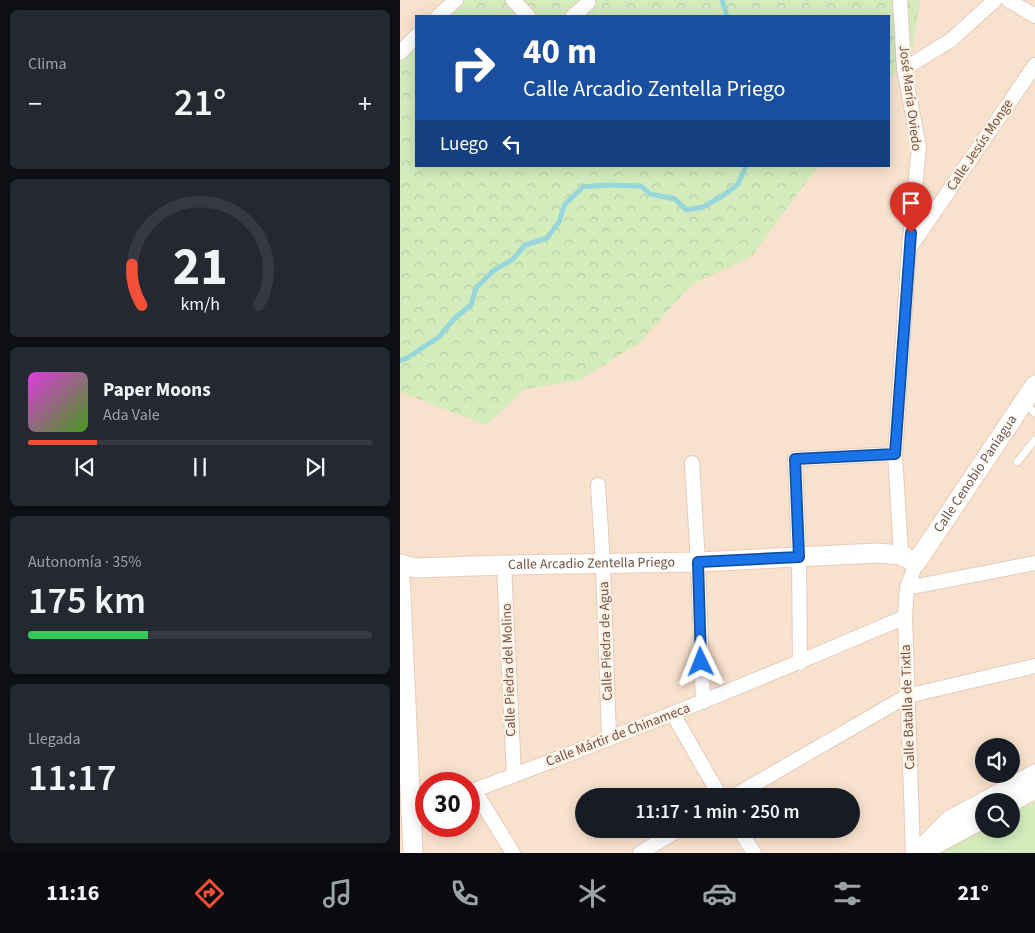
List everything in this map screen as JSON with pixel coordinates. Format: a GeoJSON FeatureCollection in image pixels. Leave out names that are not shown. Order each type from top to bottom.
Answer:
{"type":"FeatureCollection","features":[{"type":"Feature","properties":{"kind":"street"},"geometry":{"type":"LineString","coordinates":[[439,15],[456,0]]}},
{"type":"Feature","properties":{"kind":"street"},"geometry":{"type":"LineString","coordinates":[[513,0],[527,15]]}},
{"type":"Feature","properties":{"kind":"street","name":"José María Oviedo"},"geometry":{"type":"LineString","coordinates":[[900,0],[904,69],[919,146],[909,250],[895,454],[908,559]]}},
{"type":"Feature","properties":{"kind":"street"},"geometry":{"type":"LineString","coordinates":[[904,69],[952,40],[995,0]]}},
{"type":"Feature","properties":{"kind":"street"},"geometry":{"type":"LineString","coordinates":[[1008,0],[1035,16]]}},
{"type":"Feature","properties":{"kind":"street"},"geometry":{"type":"LineString","coordinates":[[574,15],[588,3]]}},
{"type":"Feature","properties":{"kind":"street","name":"Calle Jesús Monge"},"geometry":{"type":"LineString","coordinates":[[909,250],[1035,65]]}},
{"type":"Feature","properties":{"kind":"street","name":"Calle Cenobio Paniagua"},"geometry":{"type":"LineString","coordinates":[[908,559],[1029,408],[1035,385]]}},
{"type":"Feature","properties":{"kind":"street"},"geometry":{"type":"LineString","coordinates":[[800,663],[799,557],[795,459],[895,454]]}},
{"type":"Feature","properties":{"kind":"street"},"geometry":{"type":"LineString","coordinates":[[692,463],[703,702]]}},
{"type":"Feature","properties":{"kind":"street","name":"Calle Piedra de Agua"},"geometry":{"type":"LineString","coordinates":[[598,485],[603,564],[609,738]]}},
{"type":"Feature","properties":{"kind":"street","name":"Calle Arcadio Zentella Priego"},"geometry":{"type":"LineString","coordinates":[[403,572],[504,565],[698,562],[876,554],[908,559]]}},
{"type":"Feature","properties":{"kind":"street","name":"Calle Batalla de Tixtla"},"geometry":{"type":"LineString","coordinates":[[908,559],[904,618],[913,853]]}},
{"type":"Feature","properties":{"kind":"street"},"geometry":{"type":"LineString","coordinates":[[907,588],[1035,563]]}},
{"type":"Feature","properties":{"kind":"street","name":"Calle Piedra del Molino"},"geometry":{"type":"LineString","coordinates":[[504,565],[514,776]]}},
{"type":"Feature","properties":{"kind":"street"},"geometry":{"type":"LineString","coordinates":[[403,572],[416,772]]}},
{"type":"Feature","properties":{"kind":"street","name":"Calle Mártir de Chinameca"},"geometry":{"type":"LineString","coordinates":[[480,788],[703,702],[904,618]]}},
{"type":"Feature","properties":{"kind":"street"},"geometry":{"type":"LineString","coordinates":[[748,788],[907,696],[1035,666]]}},
{"type":"Feature","properties":{"kind":"street"},"geometry":{"type":"LineString","coordinates":[[673,714],[715,788]]}},
{"type":"Feature","properties":{"kind":"street"},"geometry":{"type":"LineString","coordinates":[[1000,793],[1035,774]]}},
{"type":"Feature","properties":{"kind":"street"},"geometry":{"type":"LineString","coordinates":[[1020,797],[1035,789]]}},
{"type":"Feature","properties":{"kind":"street"},"geometry":{"type":"LineString","coordinates":[[480,804],[513,853]]}},
{"type":"Feature","properties":{"kind":"street"},"geometry":{"type":"LineString","coordinates":[[919,853],[950,820],[975,807]]}},
{"type":"Feature","properties":{"kind":"street"},"geometry":{"type":"LineString","coordinates":[[919,853],[975,823]]}},
{"type":"Feature","properties":{"kind":"street"},"geometry":{"type":"LineString","coordinates":[[413,853],[415,836]]}},
{"type":"Feature","properties":{"kind":"street"},"geometry":{"type":"LineString","coordinates":[[640,853],[665,838]]}},
{"type":"Feature","properties":{"kind":"street"},"geometry":{"type":"LineString","coordinates":[[745,838],[754,853]]}},
{"type":"Feature","properties":{"kind":"lane"},"geometry":{"type":"LineString","coordinates":[[1018,462],[1035,440]]}},
{"type":"Feature","properties":{"kind":"shaded area"},"geometry":{"type":"Polygon","coordinates":[[[400,0],[1035,0],[1035,853],[400,853],[400,0]]]}},
{"type":"Feature","properties":{"kind":"green space"},"geometry":{"type":"Polygon","coordinates":[[[457,0],[920,0],[912,52],[890,79],[890,15],[434,15],[457,0]]]}},
{"type":"Feature","properties":{"kind":"green space"},"geometry":{"type":"Polygon","coordinates":[[[415,29],[415,167],[818,167],[751,257],[692,284],[639,343],[580,380],[525,389],[486,425],[400,392],[400,40],[415,29]]]}},
{"type":"Feature","properties":{"kind":"green space"},"geometry":{"type":"Polygon","coordinates":[[[1035,792],[1035,853],[941,853],[939,842],[975,832],[975,838],[1020,838],[1020,800],[1035,792]]]}},
{"type":"Feature","properties":{"kind":"waterway"},"geometry":{"type":"LineString","coordinates":[[722,0],[727,15]]}},
{"type":"Feature","properties":{"kind":"waterway"},"geometry":{"type":"LineString","coordinates":[[400,361],[439,337],[455,318],[471,305],[476,288],[493,271],[513,259],[525,245],[547,238],[559,222],[565,204],[583,187],[606,185],[641,186],[650,194],[675,199],[686,210],[703,207],[724,195],[738,184],[746,167]]}},
{"type":"Feature","properties":{"kind":"route"},"geometry":{"type":"LineString","coordinates":[[701,662],[698,562],[799,557],[795,459],[895,454],[911,233]]}}]}
